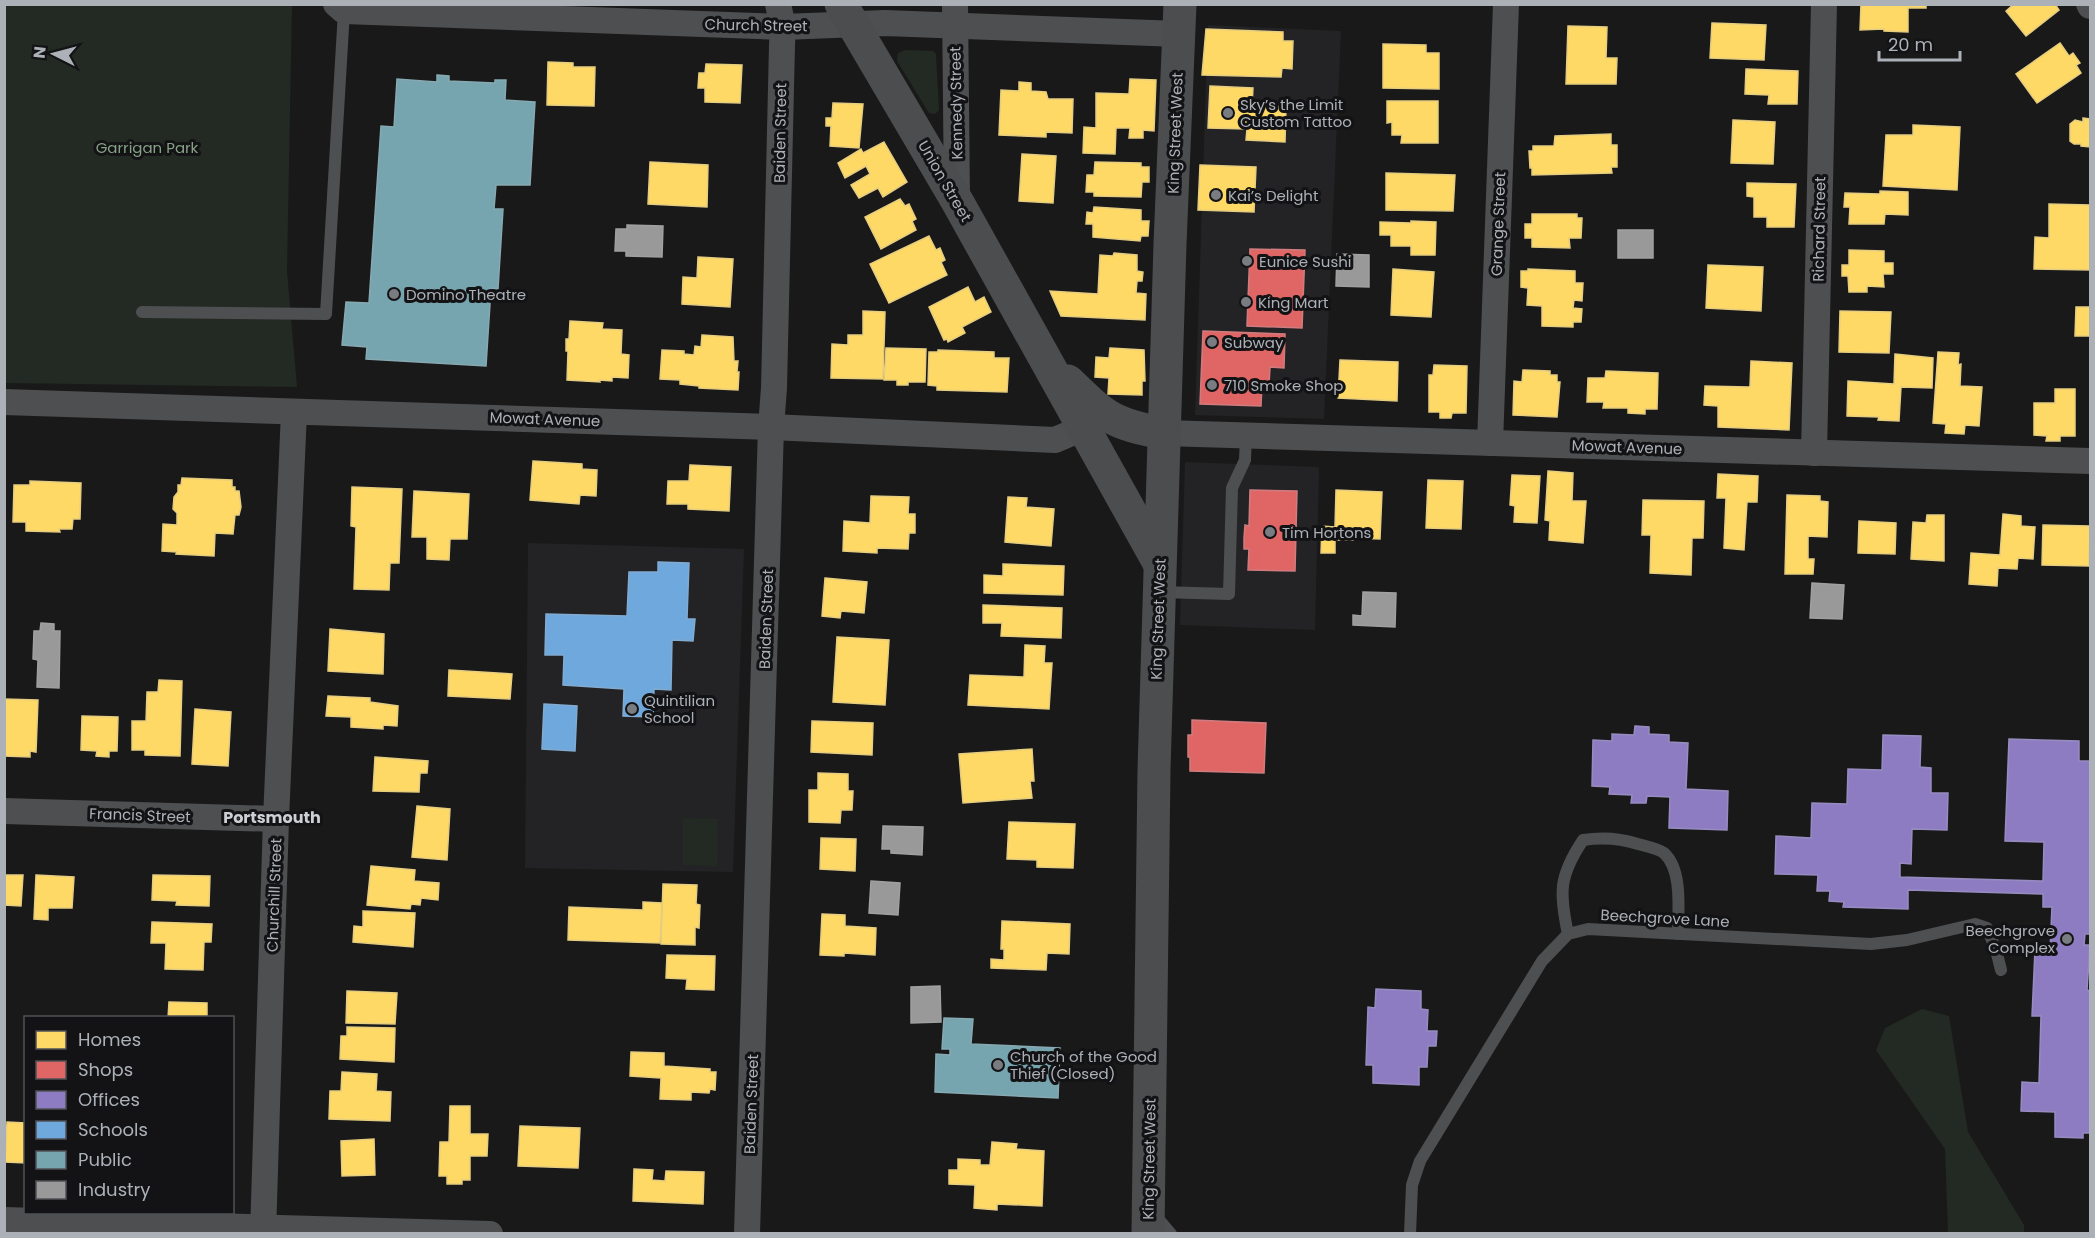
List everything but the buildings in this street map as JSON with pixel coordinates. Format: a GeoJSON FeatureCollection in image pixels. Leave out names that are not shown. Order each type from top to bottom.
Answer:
{"type":"FeatureCollection","features":[{"type":"Feature","properties":{"kind":"main road","name":"Union Street"},"geometry":{"type":"LineString","coordinates":[[847,15],[957,201],[1045,359],[1083,428],[1159,578]]}},
{"type":"Feature","properties":{"kind":"main road","name":"King Street West"},"geometry":{"type":"LineString","coordinates":[[1148,1221],[1159,578],[1180,19]]}},
{"type":"Feature","properties":{"kind":"main road","name":"Union Street"},"geometry":{"type":"LineString","coordinates":[[1045,359],[1110,418],[1129,426],[1164,433]]}},
{"type":"Feature","properties":{"kind":"street","name":"Grange Street"},"geometry":{"type":"LineString","coordinates":[[1490,443],[1506,4]]}},
{"type":"Feature","properties":{"kind":"street","name":"Richard Street"},"geometry":{"type":"LineString","coordinates":[[1814,453],[1824,4]]}},
{"type":"Feature","properties":{"kind":"street","name":"Church Street"},"geometry":{"type":"LineString","coordinates":[[340,8],[780,16],[847,15],[885,23],[955,15],[1180,19]]}},
{"type":"Feature","properties":{"kind":"street","name":"Kennedy Street"},"geometry":{"type":"LineString","coordinates":[[955,15],[957,201]]}},
{"type":"Feature","properties":{"kind":"street","name":"Baiden Street"},"geometry":{"type":"LineString","coordinates":[[747,1233],[774,388],[780,16]]}},
{"type":"Feature","properties":{"kind":"street","name":"Mowat Avenue"},"geometry":{"type":"LineString","coordinates":[[4,402],[771,427],[1055,440],[1083,428]]}},
{"type":"Feature","properties":{"kind":"street","name":"Churchill Street"},"geometry":{"type":"LineString","coordinates":[[263,1230],[276,819],[294,412]]}},
{"type":"Feature","properties":{"kind":"street","name":"Mowat Avenue"},"geometry":{"type":"LineString","coordinates":[[1164,433],[2091,461]]}},
{"type":"Feature","properties":{"kind":"street","name":"Francis Street"},"geometry":{"type":"LineString","coordinates":[[4,811],[276,819]]}},
{"type":"Feature","properties":{"kind":"street"},"geometry":{"type":"LineString","coordinates":[[4,1220],[263,1230],[490,1233]]}},
{"type":"Feature","properties":{"kind":"lane"},"geometry":{"type":"LineString","coordinates":[[142,312],[326,314],[340,8]]}},
{"type":"Feature","properties":{"kind":"lane"},"geometry":{"type":"LineString","coordinates":[[1159,578],[1229,594],[1232,488],[1245,460],[1246,435]]}},
{"type":"Feature","properties":{"kind":"lane"},"geometry":{"type":"LineString","coordinates":[[1410,1233],[1412,1185],[1420,1161],[1542,961],[1568,934],[1563,911],[1562,880],[1570,858],[1583,840],[1604,837],[1635,843],[1664,853],[1676,871],[1678,934]]}},
{"type":"Feature","properties":{"kind":"lane","name":"Beechgrove Lane"},"geometry":{"type":"LineString","coordinates":[[1568,934],[1588,929],[1871,944],[1907,940],[1975,924],[1987,928],[2001,970]]}},
{"type":"Feature","properties":{"kind":"lane"},"geometry":{"type":"LineString","coordinates":[[1148,1221],[1171,1233]]}},
{"type":"Feature","properties":{"kind":"shaded area"},"geometry":{"type":"Polygon","coordinates":[[[1208,25],[1341,31],[1324,419],[1195,415],[1208,25]]]}},
{"type":"Feature","properties":{"kind":"shaded area"},"geometry":{"type":"Polygon","coordinates":[[[1185,462],[1319,467],[1315,630],[1180,625],[1185,462]]]}},
{"type":"Feature","properties":{"kind":"shaded area","name":"Quintilian School"},"geometry":{"type":"Polygon","coordinates":[[[528,543],[744,549],[733,872],[525,868],[528,543]]]}},
{"type":"Feature","properties":{"kind":"green space","name":"Garrigan Park"},"geometry":{"type":"Polygon","coordinates":[[[5,5],[292,5],[287,271],[297,387],[5,383],[5,5]]]}},
{"type":"Feature","properties":{"kind":"green space"},"geometry":{"type":"Polygon","coordinates":[[[905,50],[933,51],[936,54],[939,110],[935,114],[929,113],[897,61],[898,53],[905,50]]]}},
{"type":"Feature","properties":{"kind":"green space"},"geometry":{"type":"Polygon","coordinates":[[[683,818],[718,819],[717,866],[683,865],[683,818]]]}},
{"type":"Feature","properties":{"kind":"green space"},"geometry":{"type":"Polygon","coordinates":[[[1922,1009],[1949,1016],[1968,1132],[2024,1225],[2024,1233],[1948,1233],[1945,1149],[1876,1050],[1885,1028],[1922,1009]]]}},
{"type":"Feature","properties":{"kind":"place","name":"Sky’s the Limit Custom Tattoo"},"geometry":{"type":"Point","coordinates":[1228,113]}},
{"type":"Feature","properties":{"kind":"place","name":"Kai’s Delight"},"geometry":{"type":"Point","coordinates":[1216,195]}},
{"type":"Feature","properties":{"kind":"place","name":"Eunice Sushi"},"geometry":{"type":"Point","coordinates":[1247,261]}},
{"type":"Feature","properties":{"kind":"place","name":"Domino Theatre"},"geometry":{"type":"Point","coordinates":[394,294]}},
{"type":"Feature","properties":{"kind":"place","name":"King Mart"},"geometry":{"type":"Point","coordinates":[1246,302]}},
{"type":"Feature","properties":{"kind":"place","name":"Subway"},"geometry":{"type":"Point","coordinates":[1212,342]}},
{"type":"Feature","properties":{"kind":"place","name":"710 Smoke Shop"},"geometry":{"type":"Point","coordinates":[1212,385]}},
{"type":"Feature","properties":{"kind":"place","name":"Tim Hortons"},"geometry":{"type":"Point","coordinates":[1270,532]}},
{"type":"Feature","properties":{"kind":"place","name":"Quintilian School"},"geometry":{"type":"Point","coordinates":[632,709]}},
{"type":"Feature","properties":{"kind":"place","name":"Beechgrove Complex"},"geometry":{"type":"Point","coordinates":[2067,939]}},
{"type":"Feature","properties":{"kind":"place","name":"Church of the Good Thief (Closed)"},"geometry":{"type":"Point","coordinates":[998,1065]}},
{"type":"Feature","properties":{"kind":"district","name":"Portsmouth"},"geometry":{"type":"Point","coordinates":[272,817]}}]}
